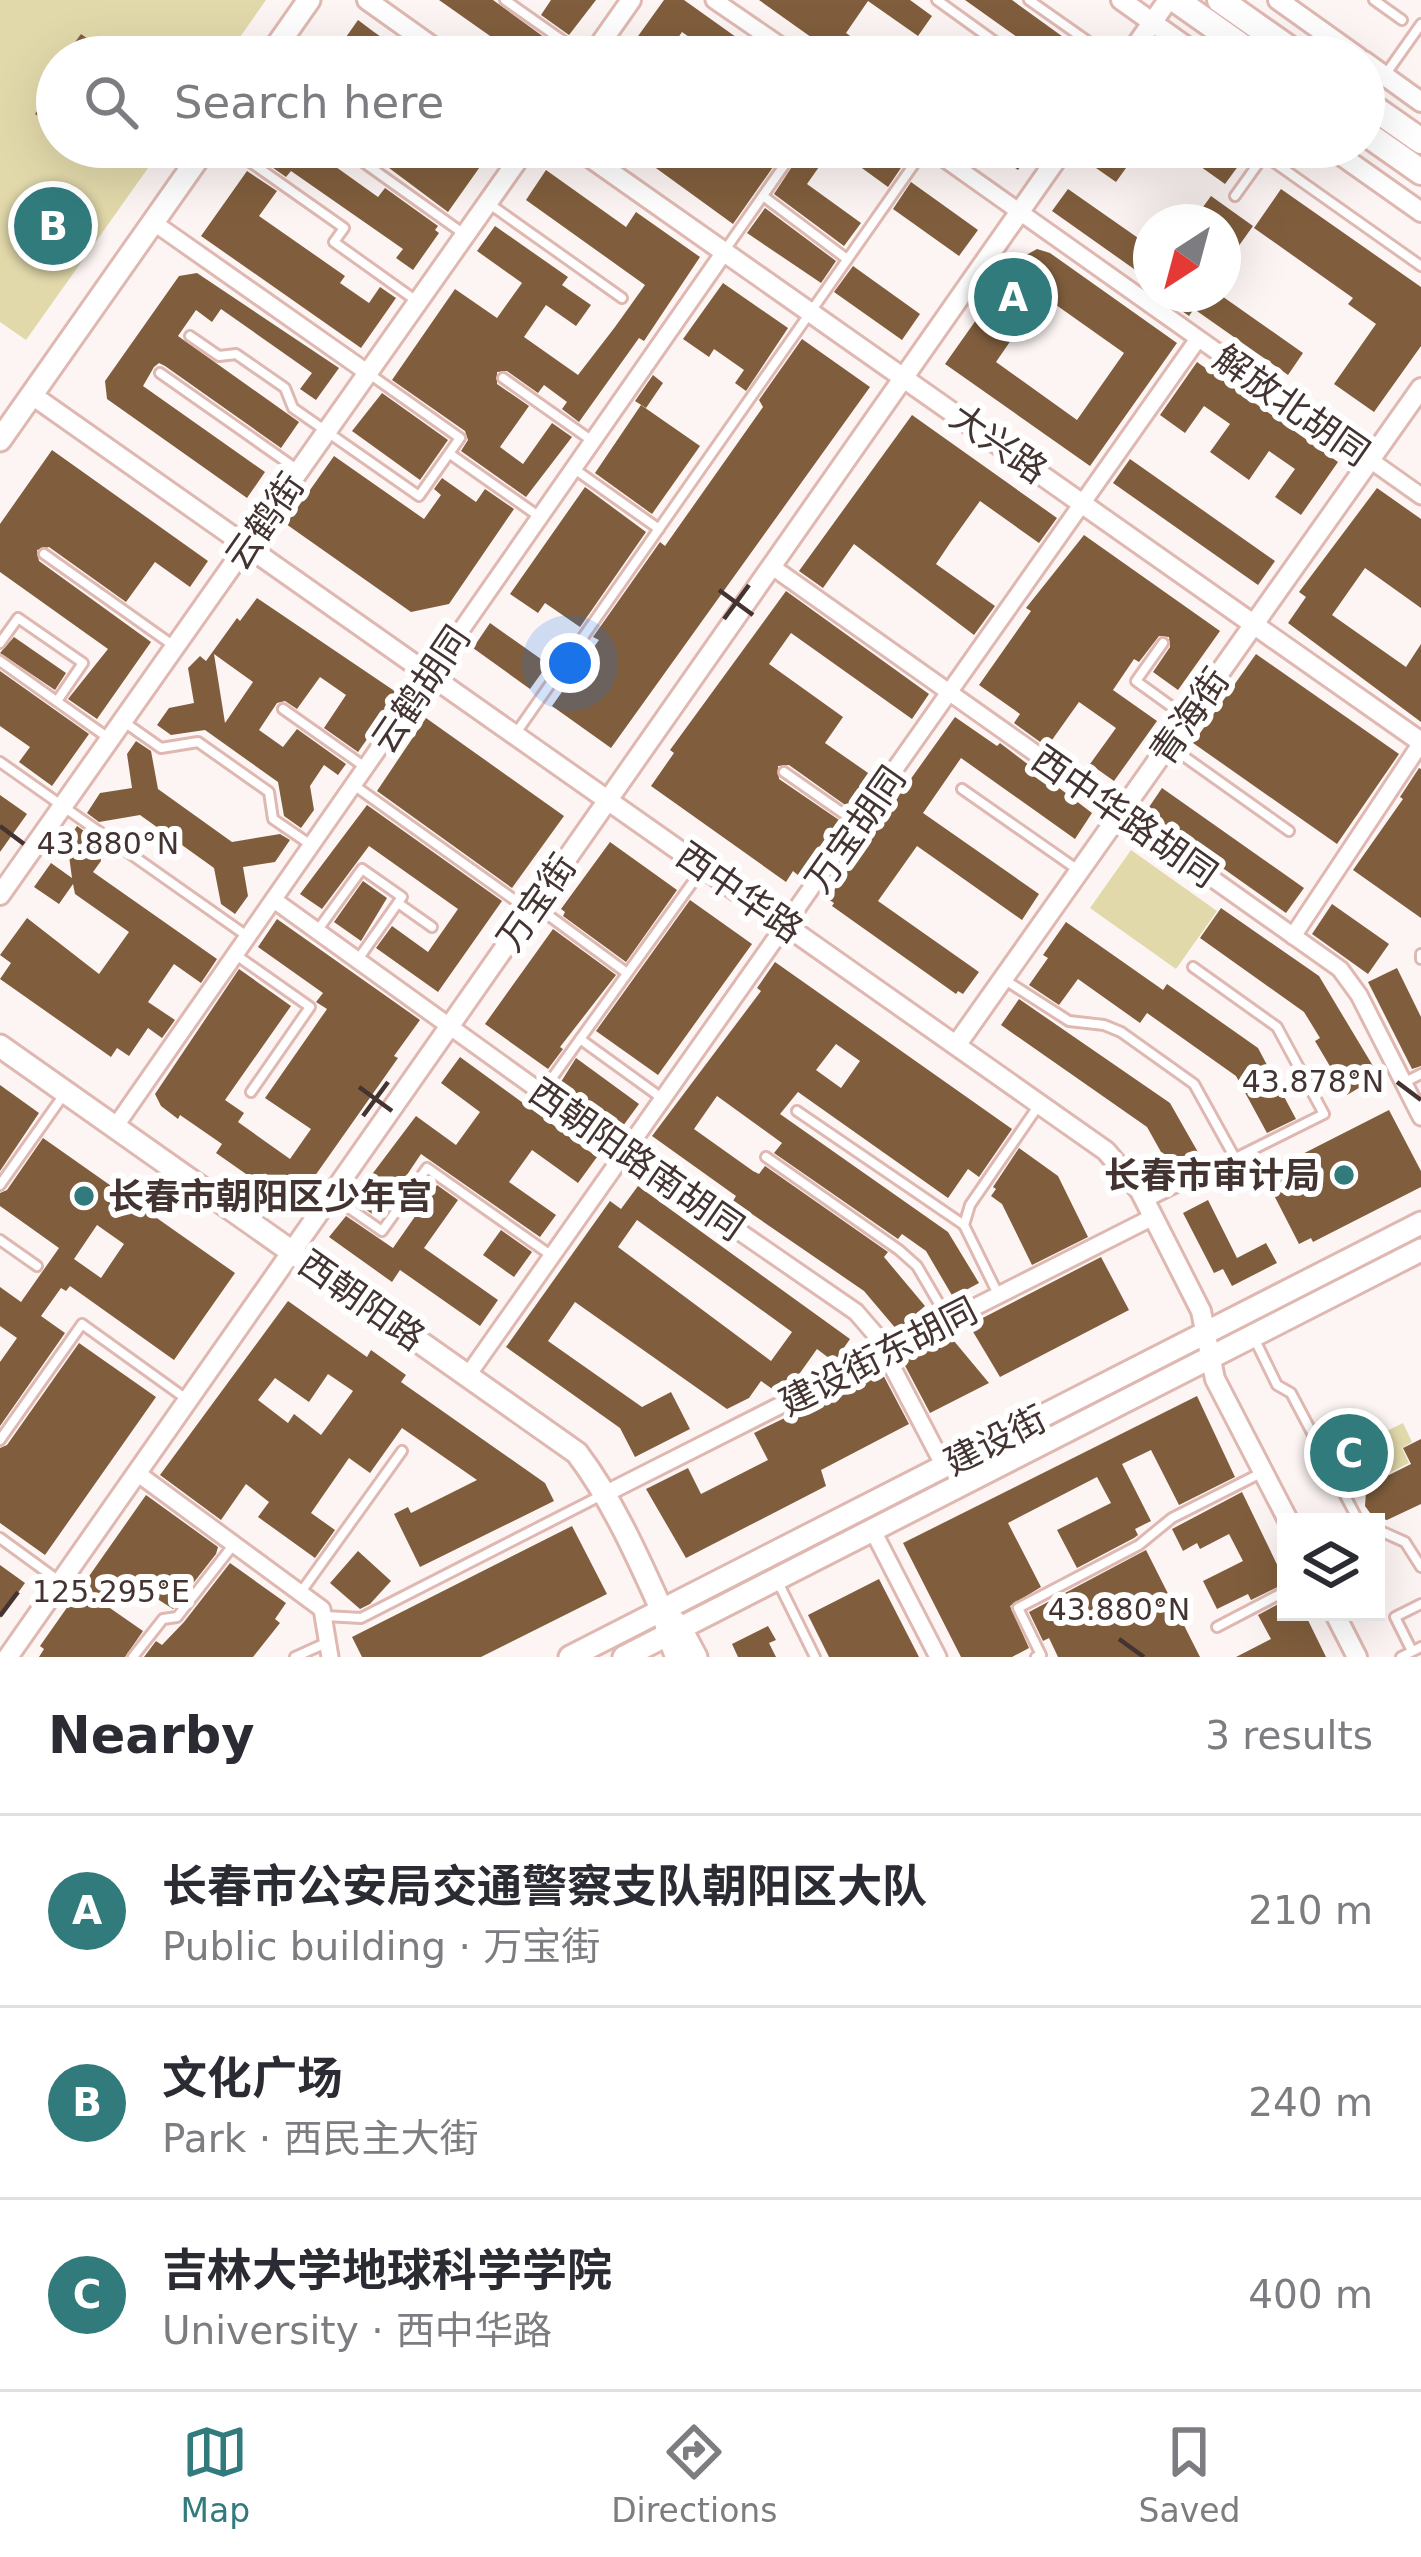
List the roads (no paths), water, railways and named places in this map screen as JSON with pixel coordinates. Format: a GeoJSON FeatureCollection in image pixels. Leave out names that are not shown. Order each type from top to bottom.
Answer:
{"type":"FeatureCollection","features":[{"type":"Feature","properties":{"kind":"main road"},"geometry":{"type":"LineString","coordinates":[[284,36],[309,0]]}},
{"type":"Feature","properties":{"kind":"main road"},"geometry":{"type":"LineString","coordinates":[[1172,0],[1226,36]]}},
{"type":"Feature","properties":{"kind":"main road"},"geometry":{"type":"LineString","coordinates":[[1220,0],[1271,36]]}},
{"type":"Feature","properties":{"kind":"main road"},"geometry":{"type":"LineString","coordinates":[[1385,116],[1421,141]]}},
{"type":"Feature","properties":{"kind":"main road"},"geometry":{"type":"LineString","coordinates":[[1385,147],[1421,172]]}},
{"type":"Feature","properties":{"kind":"main road"},"geometry":{"type":"LineString","coordinates":[[0,440],[191,168]]}},
{"type":"Feature","properties":{"kind":"main road","name":"西朝阳路"},"geometry":{"type":"LineString","coordinates":[[0,1046],[577,1454],[673,1630],[695,1657]]}},
{"type":"Feature","properties":{"kind":"main road","name":"建设街"},"geometry":{"type":"LineString","coordinates":[[570,1657],[1421,1223]]}},
{"type":"Feature","properties":{"kind":"main road","name":"建设街"},"geometry":{"type":"LineString","coordinates":[[624,1657],[1421,1250]]}},
{"type":"Feature","properties":{"kind":"main road","name":"西朝阳路"},"geometry":{"type":"LineString","coordinates":[[673,1630],[677,1657]]}},
{"type":"Feature","properties":{"kind":"street"},"geometry":{"type":"LineString","coordinates":[[367,0],[418,36]]}},
{"type":"Feature","properties":{"kind":"street"},"geometry":{"type":"LineString","coordinates":[[604,36],[631,0]]}},
{"type":"Feature","properties":{"kind":"street"},"geometry":{"type":"LineString","coordinates":[[714,0],[766,36]]}},
{"type":"Feature","properties":{"kind":"street"},"geometry":{"type":"LineString","coordinates":[[1120,0],[1172,36]]}},
{"type":"Feature","properties":{"kind":"street"},"geometry":{"type":"LineString","coordinates":[[1142,36],[1172,0]]}},
{"type":"Feature","properties":{"kind":"street"},"geometry":{"type":"LineString","coordinates":[[1278,0],[1301,6],[1335,36]]}},
{"type":"Feature","properties":{"kind":"street"},"geometry":{"type":"LineString","coordinates":[[1385,77],[1421,102]]}},
{"type":"Feature","properties":{"kind":"street","name":"云鹤街"},"geometry":{"type":"LineString","coordinates":[[0,896],[512,168]]}},
{"type":"Feature","properties":{"kind":"street","name":"大兴路"},"geometry":{"type":"LineString","coordinates":[[605,168],[1421,743]]}},
{"type":"Feature","properties":{"kind":"street","name":"解放北胡同"},"geometry":{"type":"LineString","coordinates":[[958,168],[1421,496]]}},
{"type":"Feature","properties":{"kind":"street","name":"万宝街"},"geometry":{"type":"LineString","coordinates":[[8,1657],[1050,168]]}},
{"type":"Feature","properties":{"kind":"street"},"geometry":{"type":"LineString","coordinates":[[1359,168],[1421,212]]}},
{"type":"Feature","properties":{"kind":"street"},"geometry":{"type":"LineString","coordinates":[[153,222],[368,373]]}},
{"type":"Feature","properties":{"kind":"street","name":"云鹤胡同"},"geometry":{"type":"LineString","coordinates":[[115,1127],[724,251]]}},
{"type":"Feature","properties":{"kind":"street","name":"万宝胡同"},"geometry":{"type":"LineString","coordinates":[[468,1375],[1198,339]]}},
{"type":"Feature","properties":{"kind":"street","name":"青海街"},"geometry":{"type":"LineString","coordinates":[[957,1044],[1421,388]]}},
{"type":"Feature","properties":{"kind":"street","name":"西中华路"},"geometry":{"type":"LineString","coordinates":[[32,395],[1106,1151],[1149,1210],[1201,1310],[1215,1379],[1284,1513]]}},
{"type":"Feature","properties":{"kind":"street","name":"西中华路胡同"},"geometry":{"type":"LineString","coordinates":[[771,566],[1348,977],[1421,1117]]}},
{"type":"Feature","properties":{"kind":"street"},"geometry":{"type":"LineString","coordinates":[[1293,936],[1421,743]]}},
{"type":"Feature","properties":{"kind":"street","name":"西朝阳路南胡同"},"geometry":{"type":"LineString","coordinates":[[274,900],[856,1312],[885,1352],[944,1466]]}},
{"type":"Feature","properties":{"kind":"street","name":"建设街东胡同"},"geometry":{"type":"LineString","coordinates":[[603,1495],[999,1295],[1149,1210]]}},
{"type":"Feature","properties":{"kind":"street"},"geometry":{"type":"LineString","coordinates":[[137,1473],[326,1616],[328,1650]]}},
{"type":"Feature","properties":{"kind":"street"},"geometry":{"type":"LineString","coordinates":[[872,1529],[938,1657]]}},
{"type":"Feature","properties":{"kind":"street"},"geometry":{"type":"LineString","coordinates":[[1339,1621],[1357,1657]]}},
{"type":"Feature","properties":{"kind":"lane"},"geometry":{"type":"LineString","coordinates":[[505,0],[557,36]]}},
{"type":"Feature","properties":{"kind":"lane"},"geometry":{"type":"LineString","coordinates":[[937,0],[987,36]]}},
{"type":"Feature","properties":{"kind":"lane"},"geometry":{"type":"LineString","coordinates":[[1029,0],[1080,36]]}},
{"type":"Feature","properties":{"kind":"lane"},"geometry":{"type":"LineString","coordinates":[[1374,0],[1402,20]]}},
{"type":"Feature","properties":{"kind":"lane"},"geometry":{"type":"LineString","coordinates":[[1385,75],[1421,24]]}},
{"type":"Feature","properties":{"kind":"lane"},"geometry":{"type":"LineString","coordinates":[[259,168],[344,228],[334,242],[418,302]]}},
{"type":"Feature","properties":{"kind":"lane"},"geometry":{"type":"LineString","coordinates":[[372,168],[466,234]]}},
{"type":"Feature","properties":{"kind":"lane"},"geometry":{"type":"LineString","coordinates":[[724,251],[782,168]]}},
{"type":"Feature","properties":{"kind":"lane"},"geometry":{"type":"LineString","coordinates":[[515,734],[912,168]]}},
{"type":"Feature","properties":{"kind":"lane"},"geometry":{"type":"LineString","coordinates":[[1234,196],[1255,168]]}},
{"type":"Feature","properties":{"kind":"lane"},"geometry":{"type":"LineString","coordinates":[[1290,168],[1421,266]]}},
{"type":"Feature","properties":{"kind":"lane"},"geometry":{"type":"LineString","coordinates":[[763,196],[848,259]]}},
{"type":"Feature","properties":{"kind":"lane"},"geometry":{"type":"LineString","coordinates":[[488,203],[622,298]]}},
{"type":"Feature","properties":{"kind":"lane"},"geometry":{"type":"LineString","coordinates":[[190,336],[220,356],[236,354],[253,365],[285,388],[293,407],[419,496],[460,438],[368,373]]}},
{"type":"Feature","properties":{"kind":"lane"},"geometry":{"type":"LineString","coordinates":[[160,374],[299,471]]}},
{"type":"Feature","properties":{"kind":"lane"},"geometry":{"type":"LineString","coordinates":[[502,378],[592,441]]}},
{"type":"Feature","properties":{"kind":"lane"},"geometry":{"type":"LineString","coordinates":[[450,454],[539,516]]}},
{"type":"Feature","properties":{"kind":"lane"},"geometry":{"type":"LineString","coordinates":[[573,467],[659,529]]}},
{"type":"Feature","properties":{"kind":"lane"},"geometry":{"type":"LineString","coordinates":[[44,554],[175,647]]}},
{"type":"Feature","properties":{"kind":"lane"},"geometry":{"type":"LineString","coordinates":[[0,644],[18,618],[83,663],[57,701]]}},
{"type":"Feature","properties":{"kind":"lane"},"geometry":{"type":"LineString","coordinates":[[1163,643],[1136,681],[1187,718]]}},
{"type":"Feature","properties":{"kind":"lane"},"geometry":{"type":"LineString","coordinates":[[0,661],[110,739]]}},
{"type":"Feature","properties":{"kind":"lane"},"geometry":{"type":"LineString","coordinates":[[283,709],[367,768]]}},
{"type":"Feature","properties":{"kind":"lane"},"geometry":{"type":"LineString","coordinates":[[123,721],[160,748],[198,742],[269,792],[273,819],[312,846]]}},
{"type":"Feature","properties":{"kind":"lane"},"geometry":{"type":"LineString","coordinates":[[1168,745],[1289,831]]}},
{"type":"Feature","properties":{"kind":"lane"},"geometry":{"type":"LineString","coordinates":[[0,762],[248,938]]}},
{"type":"Feature","properties":{"kind":"lane"},"geometry":{"type":"LineString","coordinates":[[784,772],[858,824]]}},
{"type":"Feature","properties":{"kind":"lane"},"geometry":{"type":"LineString","coordinates":[[355,786],[530,911],[548,916],[627,973]]}},
{"type":"Feature","properties":{"kind":"lane"},"geometry":{"type":"LineString","coordinates":[[962,789],[1079,871]]}},
{"type":"Feature","properties":{"kind":"lane"},"geometry":{"type":"LineString","coordinates":[[542,1092],[704,866]]}},
{"type":"Feature","properties":{"kind":"lane"},"geometry":{"type":"LineString","coordinates":[[317,931],[362,869],[402,897],[358,959]]}},
{"type":"Feature","properties":{"kind":"lane"},"geometry":{"type":"LineString","coordinates":[[398,903],[432,927]]}},
{"type":"Feature","properties":{"kind":"lane"},"geometry":{"type":"LineString","coordinates":[[236,955],[310,1006],[251,1092]]}},
{"type":"Feature","properties":{"kind":"lane"},"geometry":{"type":"LineString","coordinates":[[1149,1210],[1235,1158],[1324,1114],[1277,1027],[1192,967]]}},
{"type":"Feature","properties":{"kind":"lane"},"geometry":{"type":"LineString","coordinates":[[1004,978],[1069,1021],[1121,1032],[1194,1084],[1235,1158]]}},
{"type":"Feature","properties":{"kind":"lane"},"geometry":{"type":"LineString","coordinates":[[580,1039],[665,1100]]}},
{"type":"Feature","properties":{"kind":"lane"},"geometry":{"type":"LineString","coordinates":[[1404,1083],[1421,1074]]}},
{"type":"Feature","properties":{"kind":"lane"},"geometry":{"type":"LineString","coordinates":[[0,1185],[66,1092]]}},
{"type":"Feature","properties":{"kind":"lane"},"geometry":{"type":"LineString","coordinates":[[964,1225],[970,1205],[1041,1103]]}},
{"type":"Feature","properties":{"kind":"lane"},"geometry":{"type":"LineString","coordinates":[[797,1111],[964,1225],[999,1295]]}},
{"type":"Feature","properties":{"kind":"lane"},"geometry":{"type":"LineString","coordinates":[[766,1157],[899,1250],[917,1267],[949,1320]]}},
{"type":"Feature","properties":{"kind":"lane"},"geometry":{"type":"LineString","coordinates":[[331,1196],[382,1231],[427,1168],[554,1256]]}},
{"type":"Feature","properties":{"kind":"lane"},"geometry":{"type":"LineString","coordinates":[[0,1240],[37,1266]]}},
{"type":"Feature","properties":{"kind":"lane"},"geometry":{"type":"LineString","coordinates":[[0,1440],[82,1324],[188,1400]]}},
{"type":"Feature","properties":{"kind":"lane"},"geometry":{"type":"LineString","coordinates":[[1252,1336],[1277,1385],[1291,1393],[1354,1513]]}},
{"type":"Feature","properties":{"kind":"lane"},"geometry":{"type":"LineString","coordinates":[[300,1593],[402,1451]]}},
{"type":"Feature","properties":{"kind":"lane"},"geometry":{"type":"LineString","coordinates":[[1036,1657],[1041,1654],[1018,1608],[1139,1545],[1172,1518],[1263,1472]]}},
{"type":"Feature","properties":{"kind":"lane"},"geometry":{"type":"LineString","coordinates":[[326,1616],[361,1618],[603,1495]]}},
{"type":"Feature","properties":{"kind":"lane"},"geometry":{"type":"LineString","coordinates":[[1385,1533],[1417,1548],[1421,1567]]}},
{"type":"Feature","properties":{"kind":"lane"},"geometry":{"type":"LineString","coordinates":[[0,1538],[61,1581]]}},
{"type":"Feature","properties":{"kind":"lane"},"geometry":{"type":"LineString","coordinates":[[133,1657],[163,1619],[177,1617],[235,1543]]}},
{"type":"Feature","properties":{"kind":"lane"},"geometry":{"type":"LineString","coordinates":[[776,1578],[815,1657]]}},
{"type":"Feature","properties":{"kind":"lane"},"geometry":{"type":"LineString","coordinates":[[1216,1627],[1277,1596]]}},
{"type":"Feature","properties":{"kind":"lane"},"geometry":{"type":"LineString","coordinates":[[1401,1657],[1417,1649],[1395,1618],[1421,1604]]}},
{"type":"Feature","properties":{"kind":"lane"},"geometry":{"type":"LineString","coordinates":[[295,1657],[328,1650]]}},
{"type":"Feature","properties":{"kind":"place","name":"文化广场"},"geometry":{"type":"Point","coordinates":[53,226]}},
{"type":"Feature","properties":{"kind":"place","name":"长春市公安局交通警察支队朝阳区大队"},"geometry":{"type":"Point","coordinates":[1013,297]}},
{"type":"Feature","properties":{"kind":"place","name":"长春市审计局"},"geometry":{"type":"Point","coordinates":[1344,1175]}},
{"type":"Feature","properties":{"kind":"place","name":"长春市朝阳区少年宫"},"geometry":{"type":"Point","coordinates":[84,1196]}},
{"type":"Feature","properties":{"kind":"place","name":"吉林大学地球科学学院"},"geometry":{"type":"Point","coordinates":[1349,1453]}}]}
